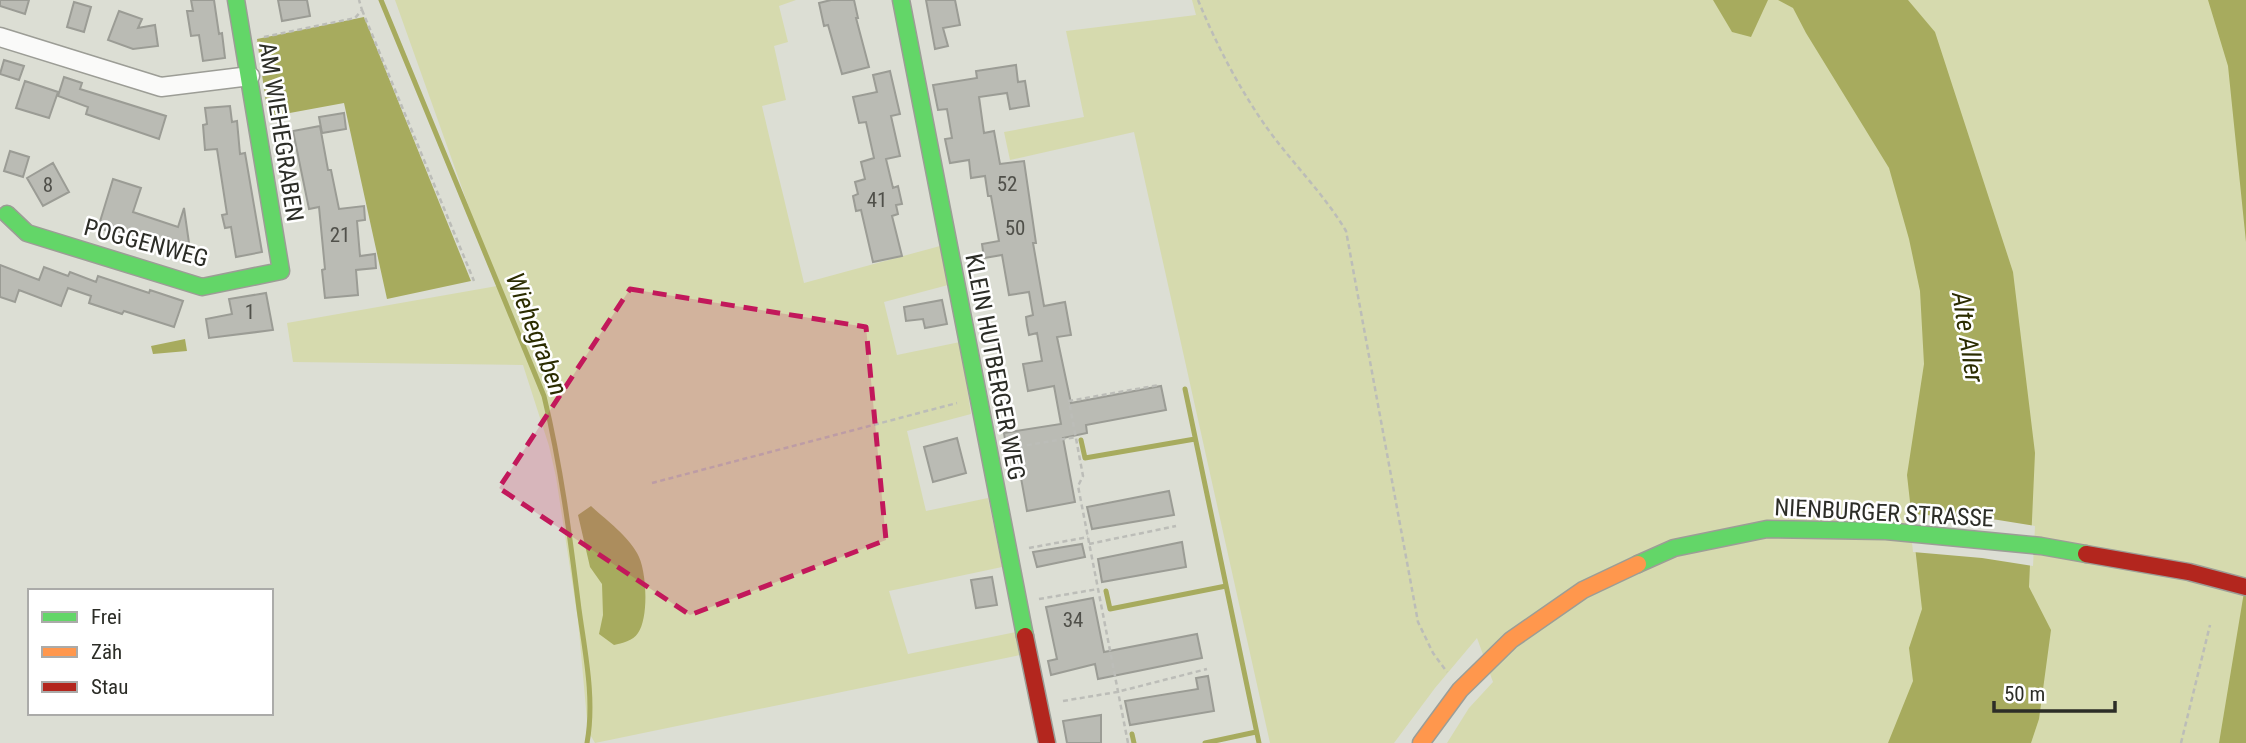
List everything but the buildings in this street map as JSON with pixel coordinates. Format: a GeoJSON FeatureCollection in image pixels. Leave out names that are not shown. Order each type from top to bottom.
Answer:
{"type":"FeatureCollection","features":[{"type":"Feature","properties":{"kind":"street","name":"AM WIEHEGRABEN"},"geometry":{"type":"LineString","coordinates":[[236,0],[281,271]]}},
{"type":"Feature","properties":{"kind":"street","name":"KLEIN HUTBERGER WEG"},"geometry":{"type":"LineString","coordinates":[[901,0],[977,398],[1047,743]]}},
{"type":"Feature","properties":{"kind":"street"},"geometry":{"type":"LineString","coordinates":[[0,37],[161,87],[250,76]]}},
{"type":"Feature","properties":{"kind":"street","name":"POGGENWEG"},"geometry":{"type":"LineString","coordinates":[[7,214],[27,233],[202,287],[281,271]]}},
{"type":"Feature","properties":{"kind":"street","name":"NIENBURGER STRASSE"},"geometry":{"type":"LineString","coordinates":[[1421,743],[1479,669],[1511,640],[1583,590],[1674,548],[1767,529],[1954,536],[2041,546],[2189,572],[2246,587]]}},
{"type":"Feature","properties":{"kind":"path"},"geometry":{"type":"LineString","coordinates":[[359,0],[474,281]]}},
{"type":"Feature","properties":{"kind":"path"},"geometry":{"type":"LineString","coordinates":[[1198,0],[1248,99],[1268,130],[1332,208],[1346,231],[1418,622],[1433,653],[1452,678]]}},
{"type":"Feature","properties":{"kind":"path"},"geometry":{"type":"LineString","coordinates":[[243,41],[355,18],[362,10]]}},
{"type":"Feature","properties":{"kind":"path"},"geometry":{"type":"LineString","coordinates":[[1128,743],[1078,486],[1083,476],[1069,401],[1159,385]]}},
{"type":"Feature","properties":{"kind":"path"},"geometry":{"type":"LineString","coordinates":[[652,483],[977,398]]}},
{"type":"Feature","properties":{"kind":"path"},"geometry":{"type":"LineString","coordinates":[[988,452],[1076,437]]}},
{"type":"Feature","properties":{"kind":"path"},"geometry":{"type":"LineString","coordinates":[[1089,544],[1176,526]]}},
{"type":"Feature","properties":{"kind":"path"},"geometry":{"type":"LineString","coordinates":[[1008,551],[1088,537]]}},
{"type":"Feature","properties":{"kind":"path"},"geometry":{"type":"LineString","coordinates":[[1018,603],[1098,589]]}},
{"type":"Feature","properties":{"kind":"path"},"geometry":{"type":"LineString","coordinates":[[2181,743],[2210,625]]}},
{"type":"Feature","properties":{"kind":"path"},"geometry":{"type":"LineString","coordinates":[[1063,702],[1117,692],[1207,669]]}},
{"type":"Feature","properties":{"kind":"highlighted area"},"geometry":{"type":"Polygon","coordinates":[[[630,289],[866,327],[886,540],[690,615],[499,488],[630,289]]]}},
{"type":"Feature","properties":{"kind":"shaded area"},"geometry":{"type":"Polygon","coordinates":[[[395,0],[796,0],[779,6],[788,42],[774,46],[786,100],[762,106],[804,283],[940,246],[948,285],[884,302],[897,355],[960,342],[971,414],[907,431],[926,511],[988,498],[1002,567],[889,591],[908,654],[1016,632],[1020,655],[595,743],[588,731],[578,620],[556,477],[523,365],[293,362],[287,323],[497,286],[395,0]]]}},
{"type":"Feature","properties":{"kind":"shaded area"},"geometry":{"type":"Polygon","coordinates":[[[1192,0],[2246,0],[2246,743],[1447,743],[1469,708],[1493,682],[1477,638],[1394,743],[1270,743],[1134,132],[1010,160],[1004,132],[1084,117],[1066,31],[1196,15],[1192,0]]]}},
{"type":"Feature","properties":{"kind":"water"},"geometry":{"type":"Polygon","coordinates":[[[1713,0],[1768,0],[1751,37],[1732,32],[1713,0]]]}},
{"type":"Feature","properties":{"kind":"water","name":"Alte Aller"},"geometry":{"type":"Polygon","coordinates":[[[1778,0],[1908,0],[1935,32],[2013,272],[2035,453],[2029,587],[2051,630],[2039,719],[2031,743],[1888,743],[1913,681],[1909,648],[1922,609],[1907,475],[1924,364],[1920,291],[1889,168],[1793,8],[1778,0]]]}},
{"type":"Feature","properties":{"kind":"water"},"geometry":{"type":"Polygon","coordinates":[[[2208,0],[2246,0],[2246,242],[2228,66],[2208,0]]]}},
{"type":"Feature","properties":{"kind":"water"},"geometry":{"type":"Polygon","coordinates":[[[364,17],[471,281],[387,299],[344,103],[268,117],[257,39],[364,17]]]}},
{"type":"Feature","properties":{"kind":"water"},"geometry":{"type":"Polygon","coordinates":[[[185,339],[187,351],[153,354],[151,346],[185,339]]]}},
{"type":"Feature","properties":{"kind":"water"},"geometry":{"type":"Polygon","coordinates":[[[591,506],[628,540],[637,553],[643,570],[645,605],[642,626],[633,638],[614,645],[599,634],[603,615],[602,584],[590,567],[578,515],[591,506]]]}},
{"type":"Feature","properties":{"kind":"water"},"geometry":{"type":"Polygon","coordinates":[[[2246,580],[2246,743],[2219,743],[2246,580]]]}},
{"type":"Feature","properties":{"kind":"pier"},"geometry":{"type":"Polygon","coordinates":[[[1909,514],[1992,519],[2035,526],[2033,566],[1913,552],[1909,514]]]}},
{"type":"Feature","properties":{"kind":"waterway","name":"Wiehegraben"},"geometry":{"type":"LineString","coordinates":[[381,0],[544,396],[564,502],[586,659],[590,693],[587,743]]}},
{"type":"Feature","properties":{"kind":"waterway"},"geometry":{"type":"LineString","coordinates":[[1185,389],[1259,743]]}},
{"type":"Feature","properties":{"kind":"waterway"},"geometry":{"type":"LineString","coordinates":[[1081,440],[1085,458],[1195,439]]}},
{"type":"Feature","properties":{"kind":"waterway"},"geometry":{"type":"LineString","coordinates":[[1106,591],[1110,609],[1226,586]]}},
{"type":"Feature","properties":{"kind":"waterway"},"geometry":{"type":"LineString","coordinates":[[1205,743],[1256,732]]}},
{"type":"Feature","properties":{"kind":"waterway"},"geometry":{"type":"LineString","coordinates":[[1132,734],[1134,743]]}},
{"type":"Feature","properties":{"kind":"traffic: fast"},"geometry":{"type":"LineString","coordinates":[[7,214],[27,233],[202,287],[281,271],[236,0]]}},
{"type":"Feature","properties":{"kind":"traffic: fast"},"geometry":{"type":"LineString","coordinates":[[901,0],[1025,636]]}},
{"type":"Feature","properties":{"kind":"traffic: fast"},"geometry":{"type":"LineString","coordinates":[[1638,564],[1674,548],[1767,529],[1886,531],[2041,546],[2086,554]]}},
{"type":"Feature","properties":{"kind":"traffic: slow"},"geometry":{"type":"LineString","coordinates":[[1421,743],[1460,690],[1511,640],[1583,590],[1638,564]]}},
{"type":"Feature","properties":{"kind":"traffic: jam"},"geometry":{"type":"LineString","coordinates":[[2086,554],[2189,572],[2246,587]]}},
{"type":"Feature","properties":{"kind":"traffic: jam"},"geometry":{"type":"LineString","coordinates":[[1025,636],[1047,743]]}}]}
